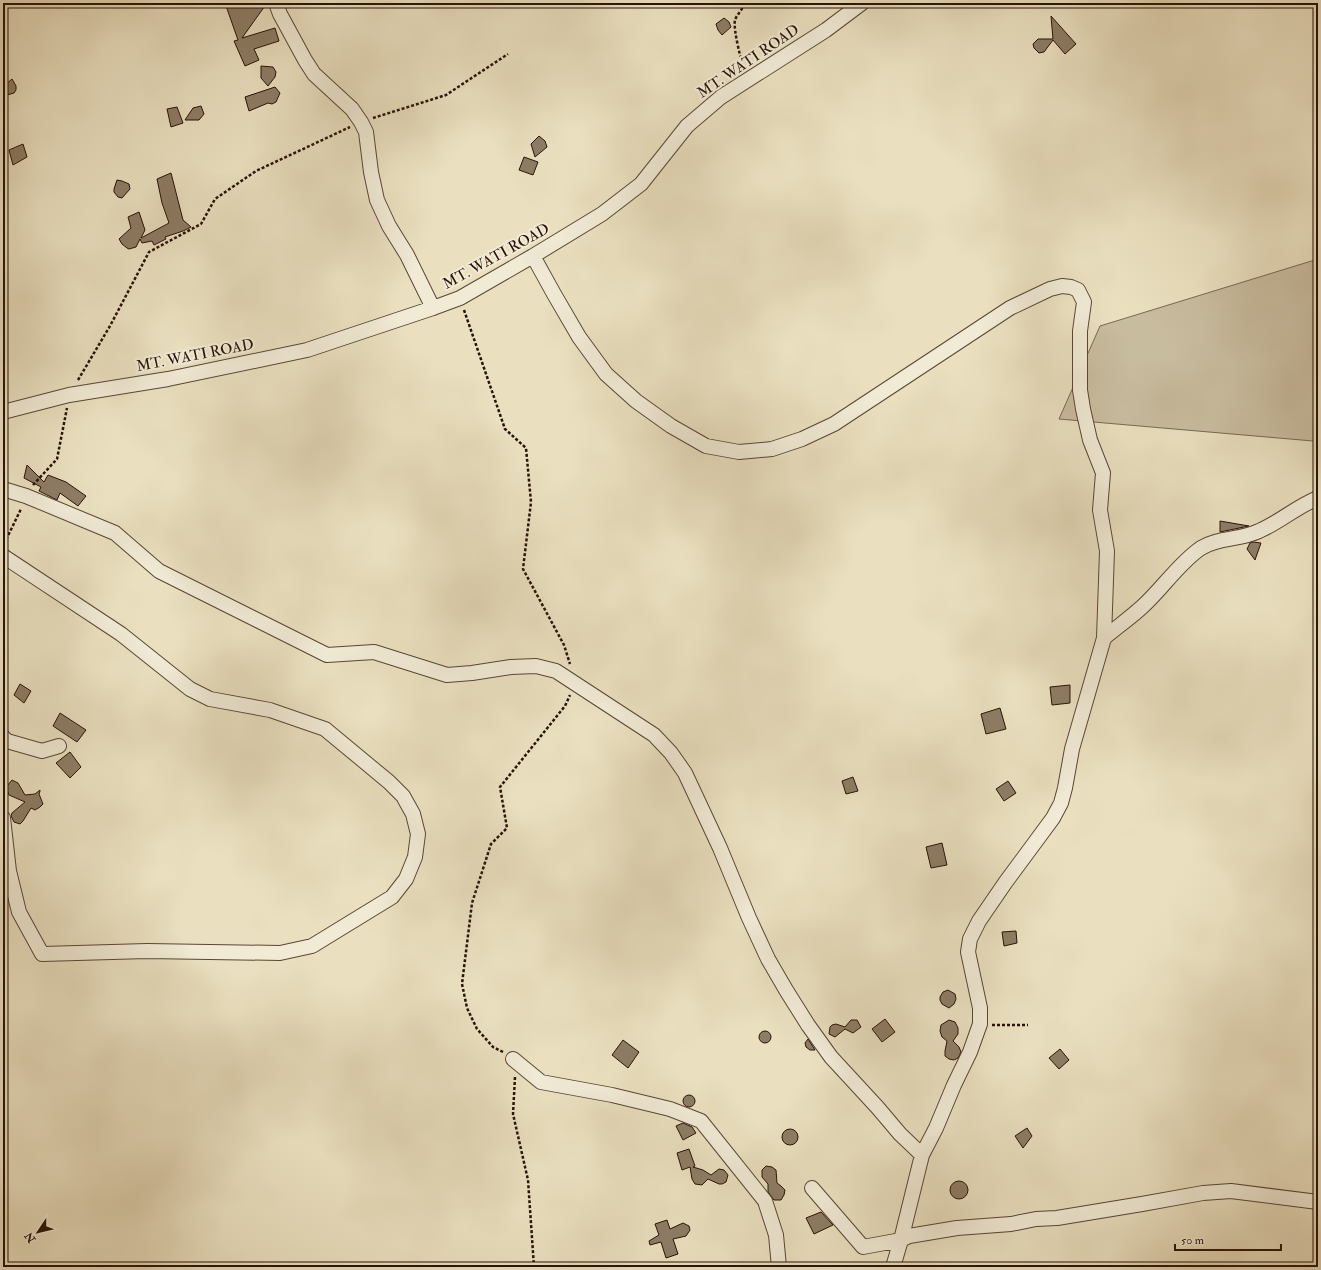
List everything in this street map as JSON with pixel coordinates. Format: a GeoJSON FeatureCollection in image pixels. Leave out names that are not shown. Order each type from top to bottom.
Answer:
{"type":"FeatureCollection","features":[{"type":"Feature","properties":{"kind":"street"},"geometry":{"type":"LineString","coordinates":[[276,3],[280,14],[301,54],[314,74],[352,109],[361,122],[366,132],[371,172],[377,200],[388,226],[407,255],[434,308]]}},
{"type":"Feature","properties":{"kind":"street","name":"MT. WATI ROAD"},"geometry":{"type":"LineString","coordinates":[[3,412],[69,395],[168,379],[307,350],[460,298],[602,214],[641,184],[687,126],[721,97],[826,30],[862,3]]}},
{"type":"Feature","properties":{"kind":"street"},"geometry":{"type":"LineString","coordinates":[[533,256],[579,337],[606,374],[636,401],[671,426],[706,446],[739,452],[772,449],[834,424],[1010,308],[1050,289],[1062,286],[1071,287],[1078,290],[1084,302],[1080,331],[1081,396],[1090,440],[1103,473],[1100,510],[1107,551],[1104,638],[1072,749],[1065,788],[1054,818],[1005,883],[979,921],[970,939],[968,952],[980,1008],[980,1024],[970,1052],[936,1128],[922,1155],[893,1267]]}},
{"type":"Feature","properties":{"kind":"street"},"geometry":{"type":"LineString","coordinates":[[3,489],[26,496],[115,533],[159,571],[327,655],[374,652],[447,675],[511,667],[536,666],[556,671],[654,735],[671,753],[685,773],[720,848],[768,959],[797,1008],[831,1057],[900,1134],[922,1155]]}},
{"type":"Feature","properties":{"kind":"street"},"geometry":{"type":"LineString","coordinates":[[1104,638],[1142,607],[1192,555],[1202,548],[1216,542],[1258,532],[1303,505],[1318,498]]}},
{"type":"Feature","properties":{"kind":"street"},"geometry":{"type":"LineString","coordinates":[[3,556],[121,634],[190,689],[210,699],[270,710],[325,729],[403,796],[413,814],[418,834],[415,857],[406,879],[392,897],[312,946],[280,953],[147,951],[42,954],[19,912],[9,871],[3,818]]}},
{"type":"Feature","properties":{"kind":"street"},"geometry":{"type":"LineString","coordinates":[[3,737],[7,741],[42,750],[59,746]]}},
{"type":"Feature","properties":{"kind":"street"},"geometry":{"type":"LineString","coordinates":[[513,1059],[541,1082],[612,1095],[662,1107],[701,1121],[765,1201],[776,1235],[779,1267]]}},
{"type":"Feature","properties":{"kind":"street"},"geometry":{"type":"LineString","coordinates":[[812,1188],[863,1247],[943,1230],[1010,1224],[1036,1219],[1057,1218],[1203,1193],[1231,1192],[1318,1202]]}},
{"type":"Feature","properties":{"kind":"path"},"geometry":{"type":"LineString","coordinates":[[743,70],[735,20],[744,7],[744,3]]}},
{"type":"Feature","properties":{"kind":"path"},"geometry":{"type":"LineString","coordinates":[[3,546],[18,516],[29,488],[57,459],[69,395],[110,326],[149,252],[201,224],[215,199],[256,171],[361,122],[446,95],[508,54]]}},
{"type":"Feature","properties":{"kind":"path"},"geometry":{"type":"LineString","coordinates":[[460,298],[505,429],[526,448],[531,502],[523,569],[564,645],[576,684],[565,706],[500,787],[507,828],[491,844],[472,903],[462,984],[466,1008],[477,1029],[493,1047],[513,1059],[515,1073],[513,1114],[528,1180],[534,1267]]}},
{"type":"Feature","properties":{"kind":"path"},"geometry":{"type":"LineString","coordinates":[[980,1024],[1028,1025]]}},
{"type":"Feature","properties":{"kind":"shaded area"},"geometry":{"type":"Polygon","coordinates":[[[1318,259],[1318,435],[1313,441],[1059,419],[1100,326],[1318,259]]]}},
{"type":"Feature","properties":{"kind":"building"},"geometry":{"type":"Polygon","coordinates":[[[225,3],[267,3],[242,38],[275,28],[279,41],[254,49],[259,60],[245,66],[234,41],[238,40],[225,3]]]}},
{"type":"Feature","properties":{"kind":"building"},"geometry":{"type":"Polygon","coordinates":[[[1051,16],[1076,44],[1065,54],[1053,40],[1044,52],[1039,53],[1034,48],[1033,44],[1038,39],[1053,39],[1051,16]]]}},
{"type":"Feature","properties":{"kind":"building"},"geometry":{"type":"Polygon","coordinates":[[[724,18],[729,22],[731,27],[722,35],[716,24],[724,18]]]}},
{"type":"Feature","properties":{"kind":"building"},"geometry":{"type":"Polygon","coordinates":[[[261,66],[273,67],[276,72],[275,77],[268,86],[261,78],[261,66]]]}},
{"type":"Feature","properties":{"kind":"building"},"geometry":{"type":"Polygon","coordinates":[[[12,79],[16,86],[16,90],[14,93],[7,95],[4,89],[5,85],[12,79]]]}},
{"type":"Feature","properties":{"kind":"building"},"geometry":{"type":"Polygon","coordinates":[[[275,87],[280,93],[276,102],[272,104],[268,103],[249,111],[245,97],[275,87]]]}},
{"type":"Feature","properties":{"kind":"building"},"geometry":{"type":"Polygon","coordinates":[[[201,106],[204,114],[199,120],[185,120],[193,108],[201,106]]]}},
{"type":"Feature","properties":{"kind":"building"},"geometry":{"type":"Polygon","coordinates":[[[177,107],[183,123],[171,127],[167,109],[177,107]]]}},
{"type":"Feature","properties":{"kind":"building"},"geometry":{"type":"Polygon","coordinates":[[[539,136],[545,141],[547,147],[535,157],[531,144],[539,136]]]}},
{"type":"Feature","properties":{"kind":"building"},"geometry":{"type":"Polygon","coordinates":[[[23,144],[27,157],[13,165],[9,150],[23,144]]]}},
{"type":"Feature","properties":{"kind":"building"},"geometry":{"type":"Polygon","coordinates":[[[524,157],[538,162],[533,175],[519,170],[524,157]]]}},
{"type":"Feature","properties":{"kind":"building"},"geometry":{"type":"Polygon","coordinates":[[[171,173],[183,220],[191,227],[165,237],[166,239],[154,245],[152,241],[142,243],[140,239],[136,247],[129,249],[127,248],[119,239],[131,228],[128,217],[139,212],[145,230],[141,238],[169,223],[162,203],[157,179],[171,173]]]}},
{"type":"Feature","properties":{"kind":"building"},"geometry":{"type":"Polygon","coordinates":[[[117,180],[129,184],[130,189],[122,198],[118,197],[114,192],[117,180]]]}},
{"type":"Feature","properties":{"kind":"building"},"geometry":{"type":"Polygon","coordinates":[[[27,465],[44,482],[48,475],[66,482],[86,496],[78,506],[60,493],[57,500],[39,491],[41,487],[24,478],[27,465]]]}},
{"type":"Feature","properties":{"kind":"building"},"geometry":{"type":"Polygon","coordinates":[[[1220,521],[1249,526],[1220,532],[1220,521]]]}},
{"type":"Feature","properties":{"kind":"building"},"geometry":{"type":"Polygon","coordinates":[[[1250,543],[1261,543],[1255,560],[1247,549],[1250,543]]]}},
{"type":"Feature","properties":{"kind":"building"},"geometry":{"type":"Polygon","coordinates":[[[20,684],[31,691],[24,703],[14,695],[20,684]]]}},
{"type":"Feature","properties":{"kind":"building"},"geometry":{"type":"Polygon","coordinates":[[[1070,685],[1070,703],[1052,705],[1050,687],[1070,685]]]}},
{"type":"Feature","properties":{"kind":"building"},"geometry":{"type":"Polygon","coordinates":[[[1000,708],[1006,729],[986,734],[981,714],[1000,708]]]}},
{"type":"Feature","properties":{"kind":"building"},"geometry":{"type":"Polygon","coordinates":[[[60,713],[86,730],[77,742],[53,726],[60,713]]]}},
{"type":"Feature","properties":{"kind":"building"},"geometry":{"type":"Polygon","coordinates":[[[70,752],[81,767],[70,778],[56,763],[70,752]]]}},
{"type":"Feature","properties":{"kind":"building"},"geometry":{"type":"Polygon","coordinates":[[[853,777],[858,791],[846,794],[842,781],[853,777]]]}},
{"type":"Feature","properties":{"kind":"building"},"geometry":{"type":"Polygon","coordinates":[[[12,780],[18,783],[25,795],[35,794],[40,790],[39,794],[43,804],[35,810],[31,808],[20,824],[14,822],[11,816],[12,813],[25,802],[9,795],[7,786],[12,780]]]}},
{"type":"Feature","properties":{"kind":"building"},"geometry":{"type":"Polygon","coordinates":[[[1008,781],[1016,793],[1004,801],[996,789],[1008,781]]]}},
{"type":"Feature","properties":{"kind":"building"},"geometry":{"type":"Polygon","coordinates":[[[942,843],[947,865],[931,868],[926,847],[942,843]]]}},
{"type":"Feature","properties":{"kind":"building"},"geometry":{"type":"Polygon","coordinates":[[[1016,931],[1017,943],[1004,946],[1002,932],[1016,931]]]}},
{"type":"Feature","properties":{"kind":"building"},"geometry":{"type":"Polygon","coordinates":[[[948,990],[955,994],[956,999],[954,1004],[949,1008],[942,1004],[940,1000],[943,992],[948,990]]]}},
{"type":"Feature","properties":{"kind":"building"},"geometry":{"type":"Polygon","coordinates":[[[885,1019],[895,1032],[882,1042],[872,1029],[885,1019]]]}},
{"type":"Feature","properties":{"kind":"building"},"geometry":{"type":"Polygon","coordinates":[[[851,1020],[857,1020],[861,1027],[853,1033],[845,1029],[835,1037],[829,1034],[830,1027],[832,1025],[836,1024],[845,1027],[851,1020]]]}},
{"type":"Feature","properties":{"kind":"building"},"geometry":{"type":"Polygon","coordinates":[[[949,1020],[955,1022],[958,1028],[958,1034],[953,1041],[959,1047],[961,1052],[958,1058],[954,1060],[945,1056],[947,1041],[942,1037],[940,1031],[941,1025],[949,1020]]]}},
{"type":"Feature","properties":{"kind":"building"},"geometry":{"type":"Polygon","coordinates":[[[767,1031],[770,1032],[770,1042],[763,1043],[760,1042],[759,1035],[760,1032],[767,1031]]]}},
{"type":"Feature","properties":{"kind":"building"},"geometry":{"type":"Polygon","coordinates":[[[808,1039],[815,1050],[810,1050],[806,1047],[805,1043],[808,1039]]]}},
{"type":"Feature","properties":{"kind":"building"},"geometry":{"type":"Polygon","coordinates":[[[623,1040],[639,1052],[628,1068],[612,1055],[623,1040]]]}},
{"type":"Feature","properties":{"kind":"building"},"geometry":{"type":"Polygon","coordinates":[[[1060,1049],[1069,1060],[1059,1069],[1049,1058],[1060,1049]]]}},
{"type":"Feature","properties":{"kind":"building"},"geometry":{"type":"Polygon","coordinates":[[[687,1095],[691,1095],[695,1101],[691,1107],[687,1107],[683,1103],[683,1099],[687,1095]]]}},
{"type":"Feature","properties":{"kind":"building"},"geometry":{"type":"Polygon","coordinates":[[[683,1123],[692,1127],[696,1133],[683,1140],[676,1126],[683,1123]]]}},
{"type":"Feature","properties":{"kind":"building"},"geometry":{"type":"Polygon","coordinates":[[[1027,1128],[1032,1136],[1023,1148],[1015,1136],[1027,1128]]]}},
{"type":"Feature","properties":{"kind":"building"},"geometry":{"type":"Polygon","coordinates":[[[787,1129],[793,1129],[798,1134],[796,1143],[793,1145],[787,1145],[782,1140],[782,1134],[787,1129]]]}},
{"type":"Feature","properties":{"kind":"building"},"geometry":{"type":"Polygon","coordinates":[[[689,1149],[695,1166],[693,1167],[703,1170],[711,1175],[719,1169],[724,1170],[728,1175],[726,1182],[719,1184],[708,1179],[702,1185],[695,1184],[692,1179],[690,1167],[682,1170],[677,1153],[689,1149]]]}},
{"type":"Feature","properties":{"kind":"building"},"geometry":{"type":"Polygon","coordinates":[[[766,1166],[772,1167],[776,1170],[777,1183],[785,1190],[781,1200],[774,1200],[768,1192],[768,1184],[762,1177],[762,1170],[766,1166]]]}},
{"type":"Feature","properties":{"kind":"building"},"geometry":{"type":"Polygon","coordinates":[[[959,1181],[965,1184],[968,1190],[965,1196],[959,1199],[953,1196],[950,1190],[953,1184],[959,1181]]]}},
{"type":"Feature","properties":{"kind":"building"},"geometry":{"type":"Polygon","coordinates":[[[821,1212],[833,1225],[814,1234],[806,1218],[821,1212]]]}},
{"type":"Feature","properties":{"kind":"building"},"geometry":{"type":"Polygon","coordinates":[[[667,1220],[670,1229],[683,1223],[689,1226],[690,1230],[686,1236],[673,1239],[678,1254],[666,1258],[661,1242],[650,1245],[649,1241],[659,1235],[655,1224],[667,1220]]]}}]}
